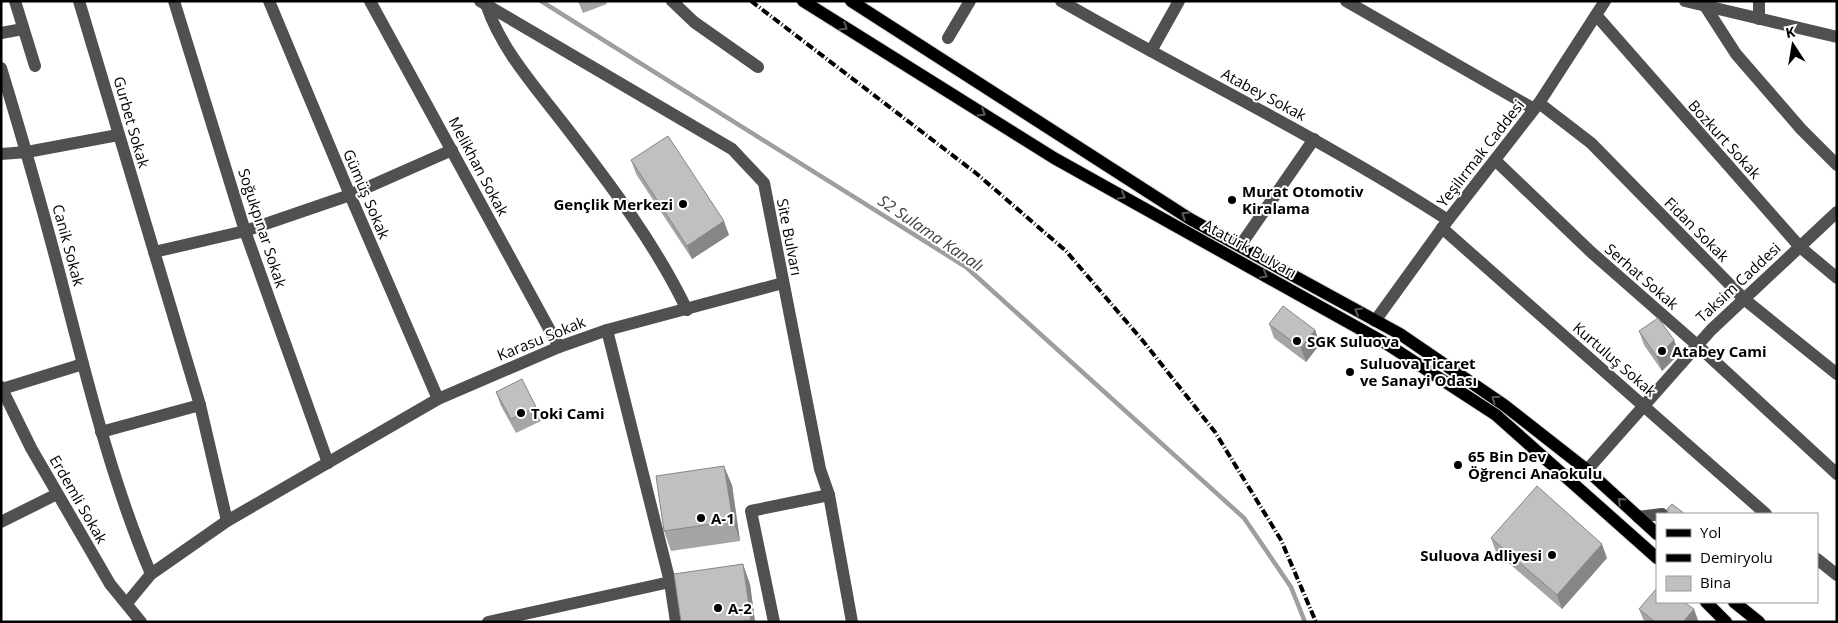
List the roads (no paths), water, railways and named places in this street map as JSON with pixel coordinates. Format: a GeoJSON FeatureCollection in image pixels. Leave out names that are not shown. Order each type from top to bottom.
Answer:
{"type":"FeatureCollection","features":[{"type":"Feature","properties":{"kind":"main road","name":"Atatürk Bulvarı"},"geometry":{"type":"LineString","coordinates":[[803,1],[1054,158],[1368,332],[1496,415],[1656,557]]}},
{"type":"Feature","properties":{"kind":"main road","name":"Atatürk Bulvarı"},"geometry":{"type":"LineString","coordinates":[[851,1],[1190,219],[1400,334],[1504,405],[1586,470],[1656,533]]}},
{"type":"Feature","properties":{"kind":"main road"},"geometry":{"type":"LineString","coordinates":[[1368,332],[1375,321]]}},
{"type":"Feature","properties":{"kind":"main road"},"geometry":{"type":"LineString","coordinates":[[1707,603],[1726,622]]}},
{"type":"Feature","properties":{"kind":"main road"},"geometry":{"type":"LineString","coordinates":[[1735,603],[1750,619]]}},
{"type":"Feature","properties":{"kind":"street"},"geometry":{"type":"LineString","coordinates":[[15,1],[35,66]]}},
{"type":"Feature","properties":{"kind":"street","name":"Gurbet Sokak"},"geometry":{"type":"LineString","coordinates":[[80,1],[118,135],[200,405],[227,521]]}},
{"type":"Feature","properties":{"kind":"street","name":"Soğukpınar Sokak"},"geometry":{"type":"LineString","coordinates":[[174,1],[245,231],[328,463]]}},
{"type":"Feature","properties":{"kind":"street","name":"Gümüş Sokak"},"geometry":{"type":"LineString","coordinates":[[269,1],[438,399]]}},
{"type":"Feature","properties":{"kind":"street","name":"Melikhan Sokak"},"geometry":{"type":"LineString","coordinates":[[370,1],[559,347]]}},
{"type":"Feature","properties":{"kind":"street"},"geometry":{"type":"LineString","coordinates":[[672,1],[694,22],[758,67]]}},
{"type":"Feature","properties":{"kind":"street"},"geometry":{"type":"LineString","coordinates":[[948,38],[970,1]]}},
{"type":"Feature","properties":{"kind":"street","name":"Atabey Sokak"},"geometry":{"type":"LineString","coordinates":[[1061,1],[1385,179],[1445,224]]}},
{"type":"Feature","properties":{"kind":"street"},"geometry":{"type":"LineString","coordinates":[[1151,51],[1178,1]]}},
{"type":"Feature","properties":{"kind":"street","name":"Fidan Sokak"},"geometry":{"type":"LineString","coordinates":[[1346,1],[1536,106],[1591,143],[1744,299],[1837,374]]}},
{"type":"Feature","properties":{"kind":"street","name":"Yeşilırmak Caddesi"},"geometry":{"type":"LineString","coordinates":[[1375,321],[1445,224],[1536,106],[1605,1]]}},
{"type":"Feature","properties":{"kind":"street"},"geometry":{"type":"LineString","coordinates":[[1685,1],[1837,37]]}},
{"type":"Feature","properties":{"kind":"street"},"geometry":{"type":"LineString","coordinates":[[1759,1],[1759,19]]}},
{"type":"Feature","properties":{"kind":"street"},"geometry":{"type":"LineString","coordinates":[[484,3],[513,57],[594,163],[672,278],[687,310]]}},
{"type":"Feature","properties":{"kind":"street","name":"Site Bulvarı"},"geometry":{"type":"LineString","coordinates":[[484,3],[732,149],[764,183],[820,469],[829,495],[852,622]]}},
{"type":"Feature","properties":{"kind":"street"},"geometry":{"type":"LineString","coordinates":[[1705,6],[1736,54],[1801,129],[1837,165]]}},
{"type":"Feature","properties":{"kind":"street","name":"Bozkurt Sokak"},"geometry":{"type":"LineString","coordinates":[[1596,15],[1800,247],[1837,278]]}},
{"type":"Feature","properties":{"kind":"street"},"geometry":{"type":"LineString","coordinates":[[1,33],[23,29]]}},
{"type":"Feature","properties":{"kind":"street"},"geometry":{"type":"LineString","coordinates":[[1823,34],[1837,49]]}},
{"type":"Feature","properties":{"kind":"street","name":"Canik Sokak"},"geometry":{"type":"LineString","coordinates":[[1,68],[27,152],[101,432],[134,533],[151,574]]}},
{"type":"Feature","properties":{"kind":"street"},"geometry":{"type":"LineString","coordinates":[[1,154],[27,152],[118,135]]}},
{"type":"Feature","properties":{"kind":"street"},"geometry":{"type":"LineString","coordinates":[[1240,246],[1314,139]]}},
{"type":"Feature","properties":{"kind":"street"},"geometry":{"type":"LineString","coordinates":[[154,252],[245,231],[350,195],[452,150]]}},
{"type":"Feature","properties":{"kind":"street","name":"Serhat Sokak"},"geometry":{"type":"LineString","coordinates":[[1495,160],[1590,252],[1697,345],[1837,474]]}},
{"type":"Feature","properties":{"kind":"street","name":"Taksim Caddesi"},"geometry":{"type":"LineString","coordinates":[[1586,470],[1697,345],[1837,212]]}},
{"type":"Feature","properties":{"kind":"street","name":"Kurtuluş Sokak"},"geometry":{"type":"LineString","coordinates":[[1445,224],[1643,405],[1765,513]]}},
{"type":"Feature","properties":{"kind":"street","name":"Karasu Sokak"},"geometry":{"type":"LineString","coordinates":[[127,603],[151,574],[227,521],[438,399],[559,347],[607,330],[783,284]]}},
{"type":"Feature","properties":{"kind":"street"},"geometry":{"type":"LineString","coordinates":[[607,330],[670,582],[676,622]]}},
{"type":"Feature","properties":{"kind":"street"},"geometry":{"type":"LineString","coordinates":[[2,388],[83,364]]}},
{"type":"Feature","properties":{"kind":"street","name":"Erdemli Sokak"},"geometry":{"type":"LineString","coordinates":[[2,388],[31,448],[110,584],[141,621]]}},
{"type":"Feature","properties":{"kind":"street"},"geometry":{"type":"LineString","coordinates":[[101,432],[200,405]]}},
{"type":"Feature","properties":{"kind":"street"},"geometry":{"type":"LineString","coordinates":[[1,522],[57,494]]}},
{"type":"Feature","properties":{"kind":"street"},"geometry":{"type":"LineString","coordinates":[[774,622],[751,512],[829,495]]}},
{"type":"Feature","properties":{"kind":"street"},"geometry":{"type":"LineString","coordinates":[[1638,517],[1656,515]]}},
{"type":"Feature","properties":{"kind":"street"},"geometry":{"type":"LineString","coordinates":[[1818,560],[1837,575]]}},
{"type":"Feature","properties":{"kind":"street"},"geometry":{"type":"LineString","coordinates":[[488,622],[670,582]]}},
{"type":"Feature","properties":{"kind":"waterway","name":"S2 Sulama Kanalı"},"geometry":{"type":"LineString","coordinates":[[541,1],[966,267],[1244,518],[1291,587],[1305,622]]}},
{"type":"Feature","properties":{"kind":"railway"},"geometry":{"type":"LineString","coordinates":[[751,1],[977,174],[1066,251],[1143,341],[1215,432],[1281,540],[1316,622]]}},
{"type":"Feature","properties":{"kind":"place","name":"Murat Otomotiv Kiralama"},"geometry":{"type":"Point","coordinates":[1232,200]}},
{"type":"Feature","properties":{"kind":"place","name":"Gençlik Merkezi"},"geometry":{"type":"Point","coordinates":[683,204]}},
{"type":"Feature","properties":{"kind":"place","name":"SGK Suluova"},"geometry":{"type":"Point","coordinates":[1297,341]}},
{"type":"Feature","properties":{"kind":"place","name":"Atabey Cami"},"geometry":{"type":"Point","coordinates":[1662,351]}},
{"type":"Feature","properties":{"kind":"place","name":"Suluova Ticaret ve Sanayi Odası"},"geometry":{"type":"Point","coordinates":[1350,372]}},
{"type":"Feature","properties":{"kind":"place","name":"Toki Cami"},"geometry":{"type":"Point","coordinates":[521,413]}},
{"type":"Feature","properties":{"kind":"place","name":"65 Bin Dev Öğrenci Anaokulu"},"geometry":{"type":"Point","coordinates":[1458,465]}},
{"type":"Feature","properties":{"kind":"place","name":"A-1"},"geometry":{"type":"Point","coordinates":[701,518]}},
{"type":"Feature","properties":{"kind":"place","name":"Suluova Adliyesi"},"geometry":{"type":"Point","coordinates":[1552,555]}},
{"type":"Feature","properties":{"kind":"place","name":"A-2"},"geometry":{"type":"Point","coordinates":[718,608]}}]}
